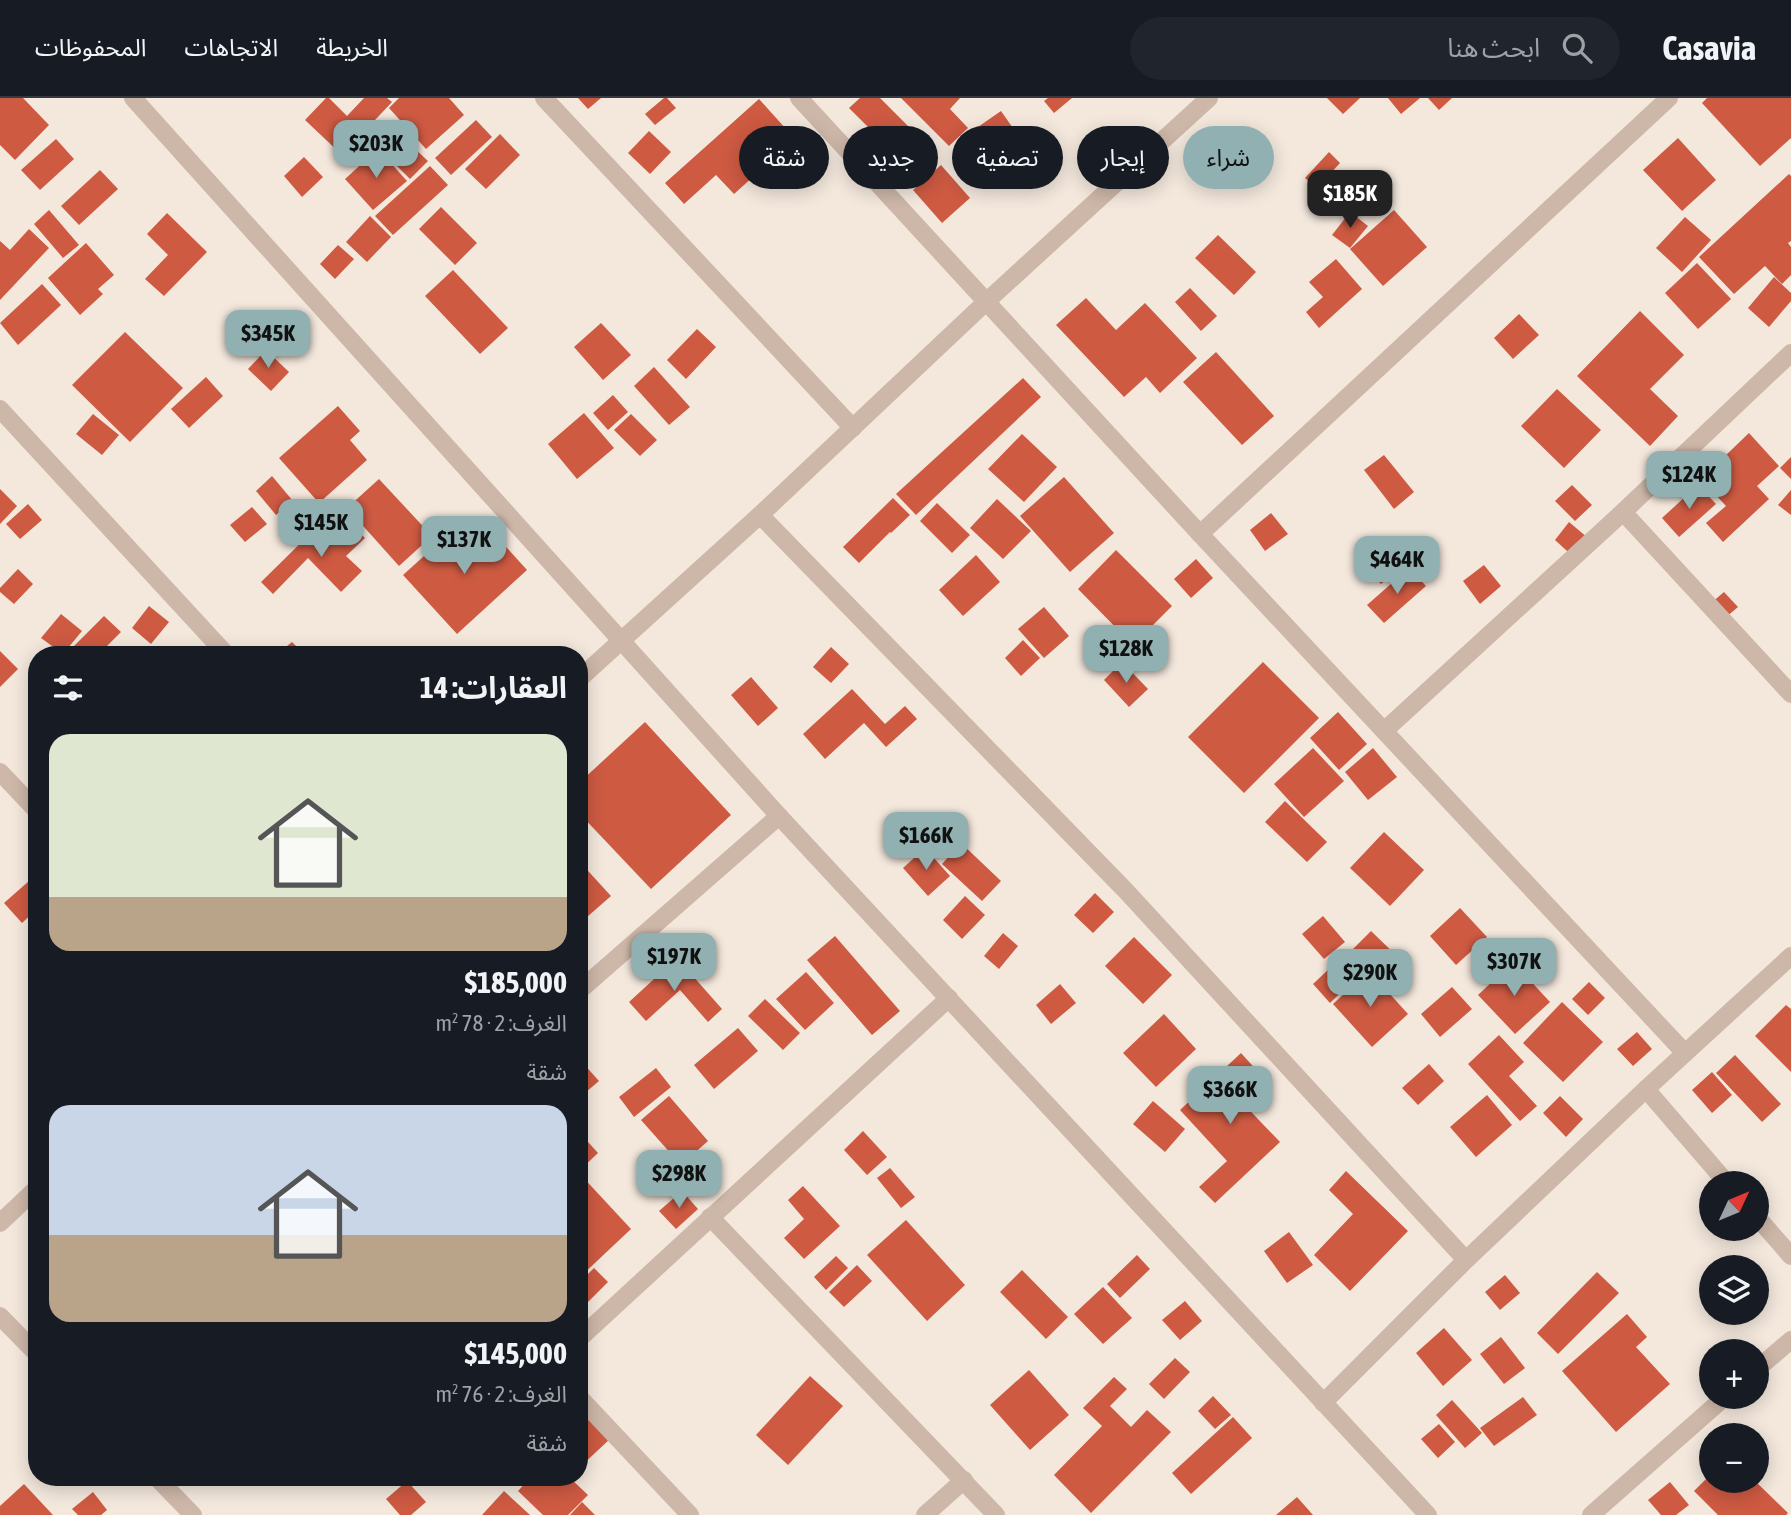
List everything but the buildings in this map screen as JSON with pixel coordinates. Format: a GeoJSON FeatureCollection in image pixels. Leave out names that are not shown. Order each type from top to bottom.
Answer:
{"type":"FeatureCollection","features":[{"type":"Feature","properties":{"kind":"street"},"geometry":{"type":"LineString","coordinates":[[544,98],[853,428]]}},
{"type":"Feature","properties":{"kind":"street"},"geometry":{"type":"LineString","coordinates":[[799,98],[1200,534],[1685,1054]]}},
{"type":"Feature","properties":{"kind":"street"},"geometry":{"type":"LineString","coordinates":[[588,671],[760,515],[1209,98]]}},
{"type":"Feature","properties":{"kind":"street"},"geometry":{"type":"LineString","coordinates":[[1200,534],[1670,98]]}},
{"type":"Feature","properties":{"kind":"street"},"geometry":{"type":"LineString","coordinates":[[143,101],[779,816],[1428,1515]]}},
{"type":"Feature","properties":{"kind":"street"},"geometry":{"type":"LineString","coordinates":[[1384,731],[1623,512],[1791,353]]}},
{"type":"Feature","properties":{"kind":"street"},"geometry":{"type":"LineString","coordinates":[[0,409],[219,646]]}},
{"type":"Feature","properties":{"kind":"street"},"geometry":{"type":"LineString","coordinates":[[1623,512],[1791,694]]}},
{"type":"Feature","properties":{"kind":"street"},"geometry":{"type":"LineString","coordinates":[[760,515],[1126,891],[1465,1260]]}},
{"type":"Feature","properties":{"kind":"street"},"geometry":{"type":"LineString","coordinates":[[0,772],[28,802]]}},
{"type":"Feature","properties":{"kind":"street"},"geometry":{"type":"LineString","coordinates":[[588,983],[779,816]]}},
{"type":"Feature","properties":{"kind":"street"},"geometry":{"type":"LineString","coordinates":[[1323,1403],[1465,1260],[1791,956]]}},
{"type":"Feature","properties":{"kind":"street"},"geometry":{"type":"LineString","coordinates":[[588,1331],[948,998]]}},
{"type":"Feature","properties":{"kind":"street"},"geometry":{"type":"LineString","coordinates":[[1646,1089],[1717,1171]]}},
{"type":"Feature","properties":{"kind":"street"},"geometry":{"type":"LineString","coordinates":[[0,1223],[28,1197]]}},
{"type":"Feature","properties":{"kind":"street"},"geometry":{"type":"LineString","coordinates":[[710,1217],[996,1515]]}},
{"type":"Feature","properties":{"kind":"street"},"geometry":{"type":"LineString","coordinates":[[1769,1231],[1791,1256]]}},
{"type":"Feature","properties":{"kind":"street"},"geometry":{"type":"LineString","coordinates":[[0,1315],[28,1344]]}},
{"type":"Feature","properties":{"kind":"street"},"geometry":{"type":"LineString","coordinates":[[1769,1359],[1791,1340]]}},
{"type":"Feature","properties":{"kind":"street"},"geometry":{"type":"LineString","coordinates":[[588,1406],[690,1515]]}},
{"type":"Feature","properties":{"kind":"street"},"geometry":{"type":"LineString","coordinates":[[1591,1515],[1711,1409]]}},
{"type":"Feature","properties":{"kind":"street"},"geometry":{"type":"LineString","coordinates":[[925,1515],[964,1480]]}},
{"type":"Feature","properties":{"kind":"street"},"geometry":{"type":"LineString","coordinates":[[165,1486],[193,1515]]}}]}
